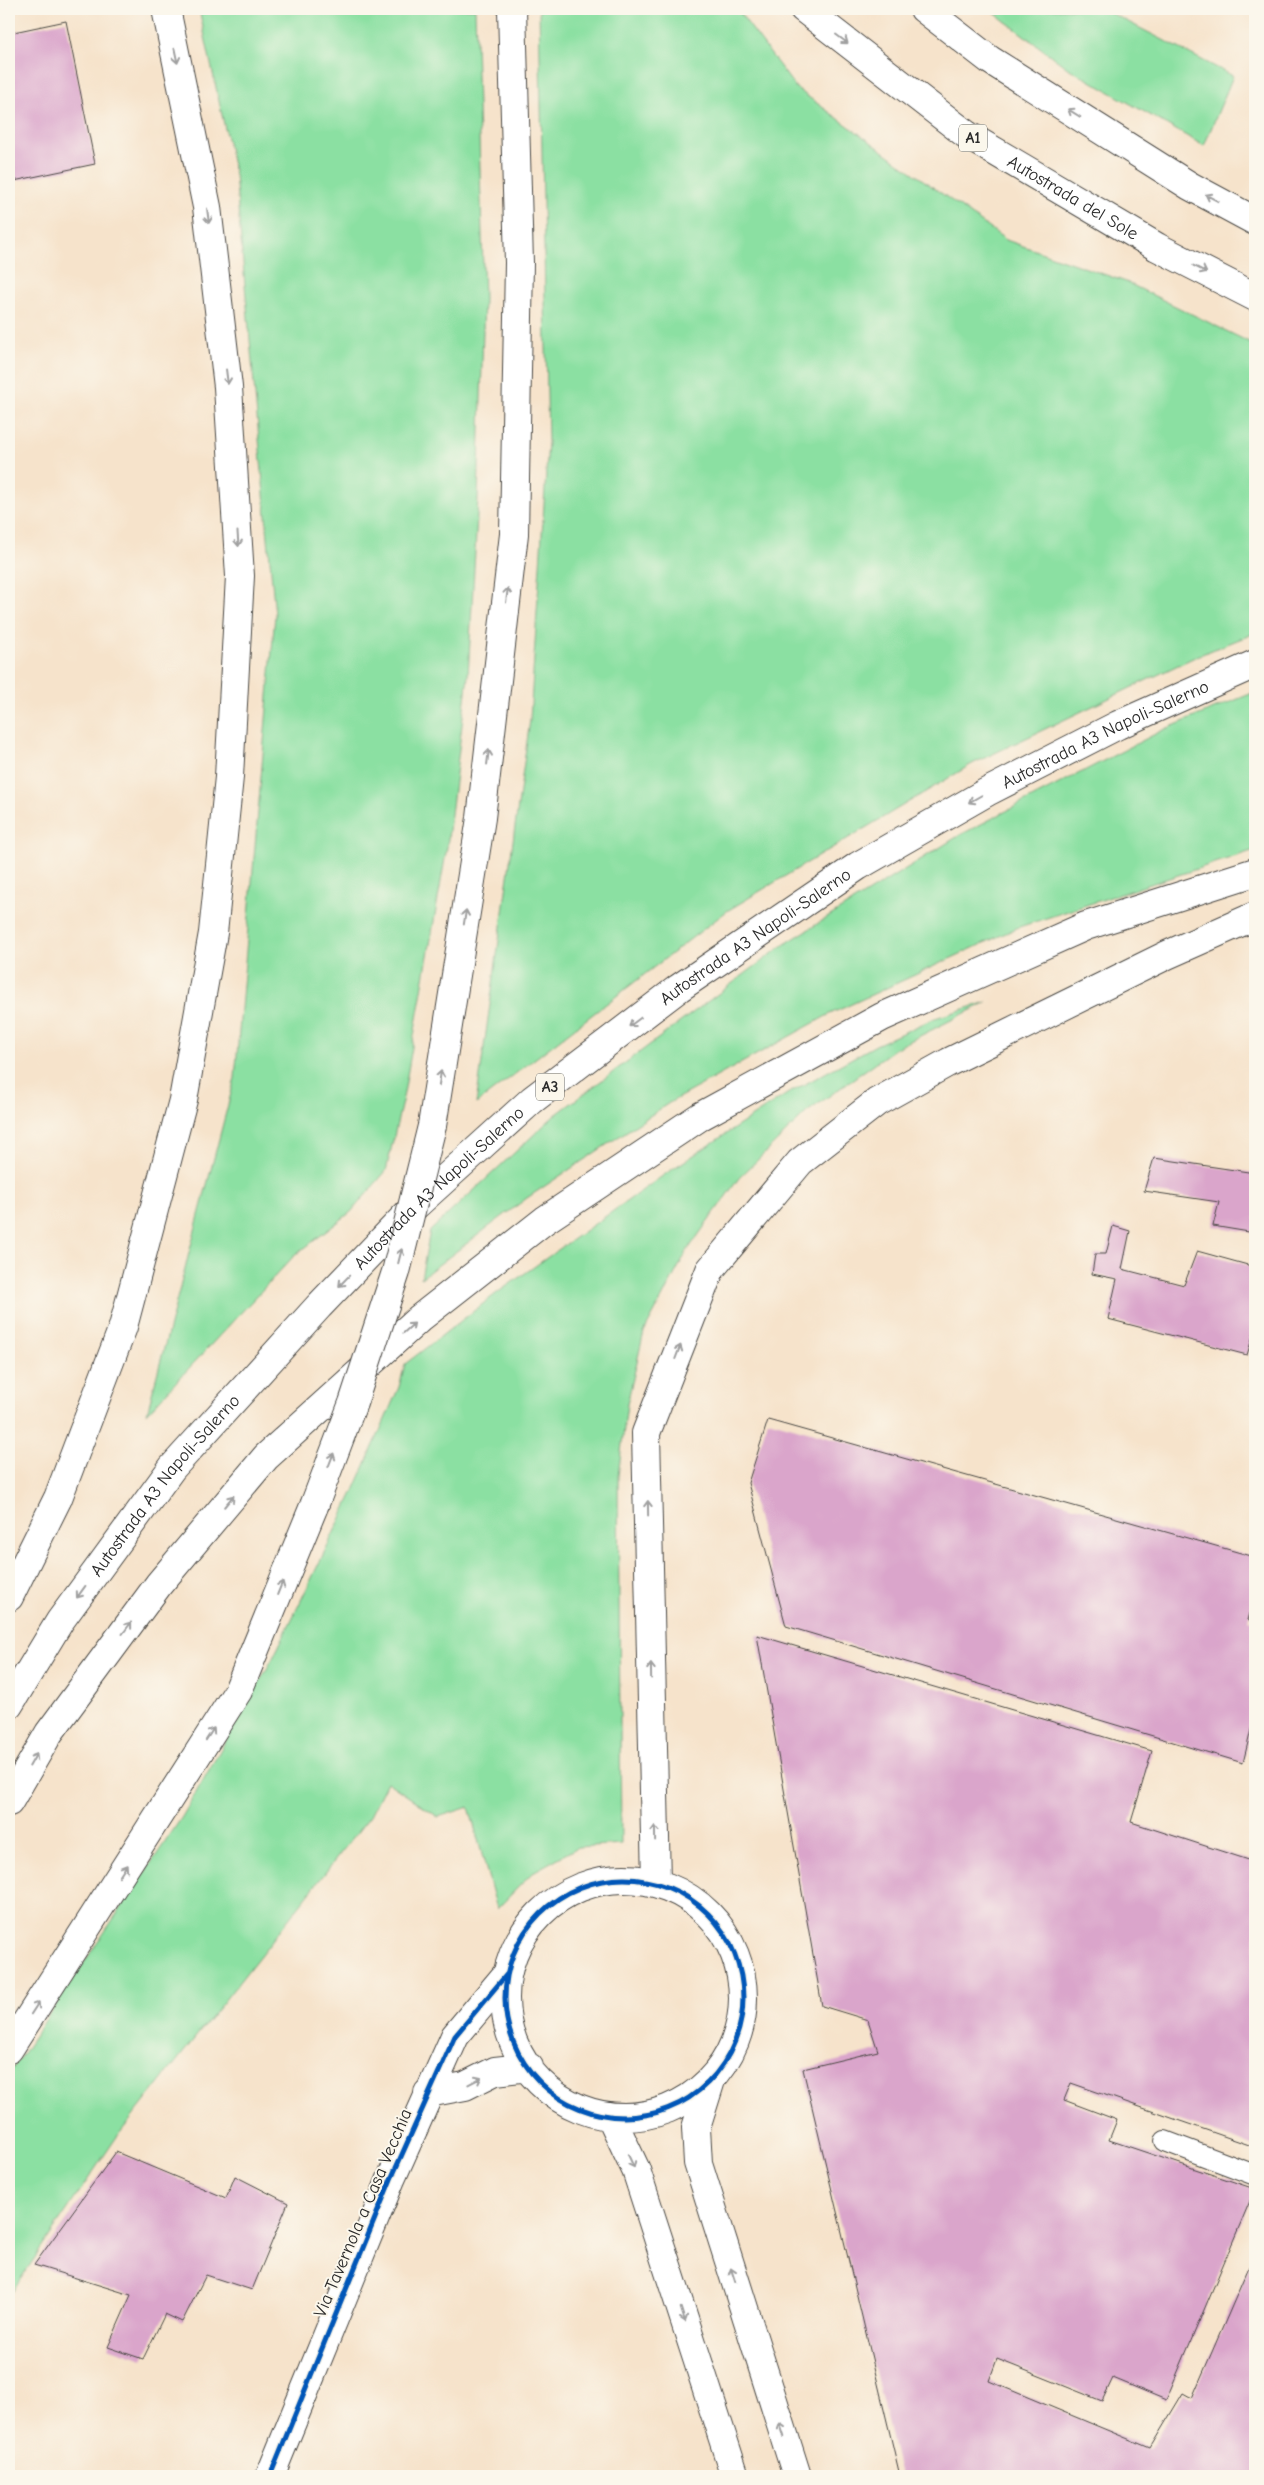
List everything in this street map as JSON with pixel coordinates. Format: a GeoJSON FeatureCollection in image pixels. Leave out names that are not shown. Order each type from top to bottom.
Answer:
{"type":"FeatureCollection","features":[{"type":"Feature","properties":{"kind":"main road"},"geometry":{"type":"LineString","coordinates":[[9,1597],[58,1498],[123,1327],[183,1100],[213,933],[227,797],[240,576],[228,387],[207,206],[166,9]]}},
{"type":"Feature","properties":{"kind":"main road"},"geometry":{"type":"LineString","coordinates":[[9,2049],[238,1691],[314,1506],[353,1403],[396,1272],[432,1126],[481,818],[514,534],[519,263],[512,9]]}},
{"type":"Feature","properties":{"kind":"main road","name":"Autostrada del Sole"},"geometry":{"type":"LineString","coordinates":[[804,9],[967,135],[1157,247],[1255,297]]}},
{"type":"Feature","properties":{"kind":"main road"},"geometry":{"type":"LineString","coordinates":[[924,9],[990,60],[1190,186],[1255,220]]}},
{"type":"Feature","properties":{"kind":"main road","name":"Autostrada A3 Napoli-Salerno"},"geometry":{"type":"LineString","coordinates":[[9,1705],[60,1621],[172,1468],[319,1306],[415,1206],[532,1100],[679,988],[858,866],[987,792],[1118,725],[1255,664]]}},
{"type":"Feature","properties":{"kind":"main road"},"geometry":{"type":"LineString","coordinates":[[9,1802],[60,1717],[160,1584],[266,1457],[420,1318],[545,1220],[701,1116],[882,1017],[1086,926],[1255,872]]}},
{"type":"Feature","properties":{"kind":"main road"},"geometry":{"type":"LineString","coordinates":[[656,1882],[646,1433],[710,1270],[800,1162],[877,1102],[949,1062],[1167,955],[1255,916]]}},
{"type":"Feature","properties":{"kind":"main road"},"geometry":{"type":"LineString","coordinates":[[609,1878],[656,1882],[694,1900],[723,1929],[739,1964],[744,2006],[734,2046],[711,2080],[681,2105],[652,2114],[611,2117],[570,2105],[537,2080],[514,2046],[506,2015],[507,1974],[522,1935],[569,1891],[609,1878]]}},
{"type":"Feature","properties":{"kind":"main road","name":"Via Tavernola a Casa Vecchia"},"geometry":{"type":"LineString","coordinates":[[270,2476],[428,2093],[455,2036],[507,1974]]}},
{"type":"Feature","properties":{"kind":"main road","name":"Via Tavernola a Casa Vecchia"},"geometry":{"type":"LineString","coordinates":[[428,2093],[464,2086],[495,2071],[529,2067]]}},
{"type":"Feature","properties":{"kind":"main road"},"geometry":{"type":"LineString","coordinates":[[711,2080],[696,2128],[698,2163],[797,2476]]}},
{"type":"Feature","properties":{"kind":"main road"},"geometry":{"type":"LineString","coordinates":[[611,2117],[636,2170],[735,2476]]}},
{"type":"Feature","properties":{"kind":"lane"},"geometry":{"type":"LineString","coordinates":[[1166,2141],[1255,2175]]}},
{"type":"Feature","properties":{"kind":"green space"},"geometry":{"type":"Polygon","coordinates":[[[199,9],[475,9],[484,298],[478,498],[468,676],[447,847],[404,1093],[386,1171],[351,1212],[293,1257],[147,1413],[235,1078],[275,615],[235,175],[199,9]]]}},
{"type":"Feature","properties":{"kind":"green space"},"geometry":{"type":"Polygon","coordinates":[[[539,9],[737,9],[796,88],[1006,240],[1126,282],[1255,345],[1255,633],[1197,656],[972,764],[727,911],[476,1104],[530,720],[548,442],[539,9]]]}},
{"type":"Feature","properties":{"kind":"green space"},"geometry":{"type":"Polygon","coordinates":[[[989,9],[1103,9],[1233,76],[1204,146],[1066,67],[989,9]]]}},
{"type":"Feature","properties":{"kind":"green space"},"geometry":{"type":"Polygon","coordinates":[[[1255,692],[1255,850],[1019,927],[830,1014],[669,1103],[527,1198],[421,1278],[430,1231],[554,1116],[785,944],[960,835],[1163,730],[1255,692]]]}},
{"type":"Feature","properties":{"kind":"green space"},"geometry":{"type":"Polygon","coordinates":[[[987,1002],[896,1048],[807,1112],[739,1178],[687,1251],[644,1332],[627,1404],[618,1476],[621,1844],[578,1847],[533,1872],[497,1909],[469,1807],[438,1817],[387,1782],[370,1816],[116,2138],[9,2296],[9,2074],[182,1817],[273,1658],[353,1493],[399,1387],[405,1364],[497,1293],[671,1170],[787,1094],[876,1045],[935,1018],[987,1002]]]}},
{"type":"Feature","properties":{"kind":"building"},"geometry":{"type":"Polygon","coordinates":[[[66,21],[95,164],[9,182],[9,33],[66,21]]]}},
{"type":"Feature","properties":{"kind":"building"},"geometry":{"type":"Polygon","coordinates":[[[1154,1158],[1255,1173],[1255,1233],[1213,1226],[1219,1202],[1144,1191],[1154,1158]]]}},
{"type":"Feature","properties":{"kind":"building"},"geometry":{"type":"Polygon","coordinates":[[[1113,1226],[1130,1231],[1122,1269],[1184,1285],[1197,1251],[1255,1267],[1255,1329],[1247,1355],[1108,1319],[1117,1279],[1092,1274],[1095,1254],[1106,1254],[1113,1226]]]}},
{"type":"Feature","properties":{"kind":"building"},"geometry":{"type":"Polygon","coordinates":[[[768,1420],[1255,1557],[1255,1596],[1248,1620],[1255,1622],[1255,1713],[1243,1763],[786,1626],[748,1483],[768,1420]]]}},
{"type":"Feature","properties":{"kind":"building"},"geometry":{"type":"Polygon","coordinates":[[[757,1635],[1152,1751],[1131,1822],[1255,1862],[1255,2147],[1071,2083],[1064,2100],[1117,2120],[1109,2140],[1255,2189],[1166,2400],[1113,2378],[1102,2401],[997,2359],[989,2381],[1150,2448],[1183,2393],[1192,2398],[1255,2253],[1255,2476],[900,2476],[803,2069],[878,2051],[868,2020],[822,2006],[757,1635]]]}},
{"type":"Feature","properties":{"kind":"building"},"geometry":{"type":"Polygon","coordinates":[[[116,2152],[226,2198],[235,2176],[288,2203],[252,2290],[206,2275],[182,2322],[165,2314],[143,2359],[108,2347],[131,2295],[34,2265],[116,2152]]]}},
{"type":"Feature","properties":{"kind":"cycle path"},"geometry":{"type":"LineString","coordinates":[[624,1879],[658,1884],[669,1888],[690,1899],[708,1914],[723,1932],[734,1953],[738,1964],[743,1998],[738,2032],[734,2043],[723,2064],[708,2082],[690,2097],[669,2108],[658,2112],[624,2117],[590,2112],[579,2108],[558,2097],[540,2082],[525,2064],[514,2043],[510,2032],[505,1998],[510,1964],[514,1953],[525,1932],[540,1914],[558,1899],[579,1888],[590,1884],[624,1879]]}},
{"type":"Feature","properties":{"kind":"cycle path"},"geometry":{"type":"LineString","coordinates":[[270,2476],[391,2179],[455,2036],[507,1974]]}}]}
